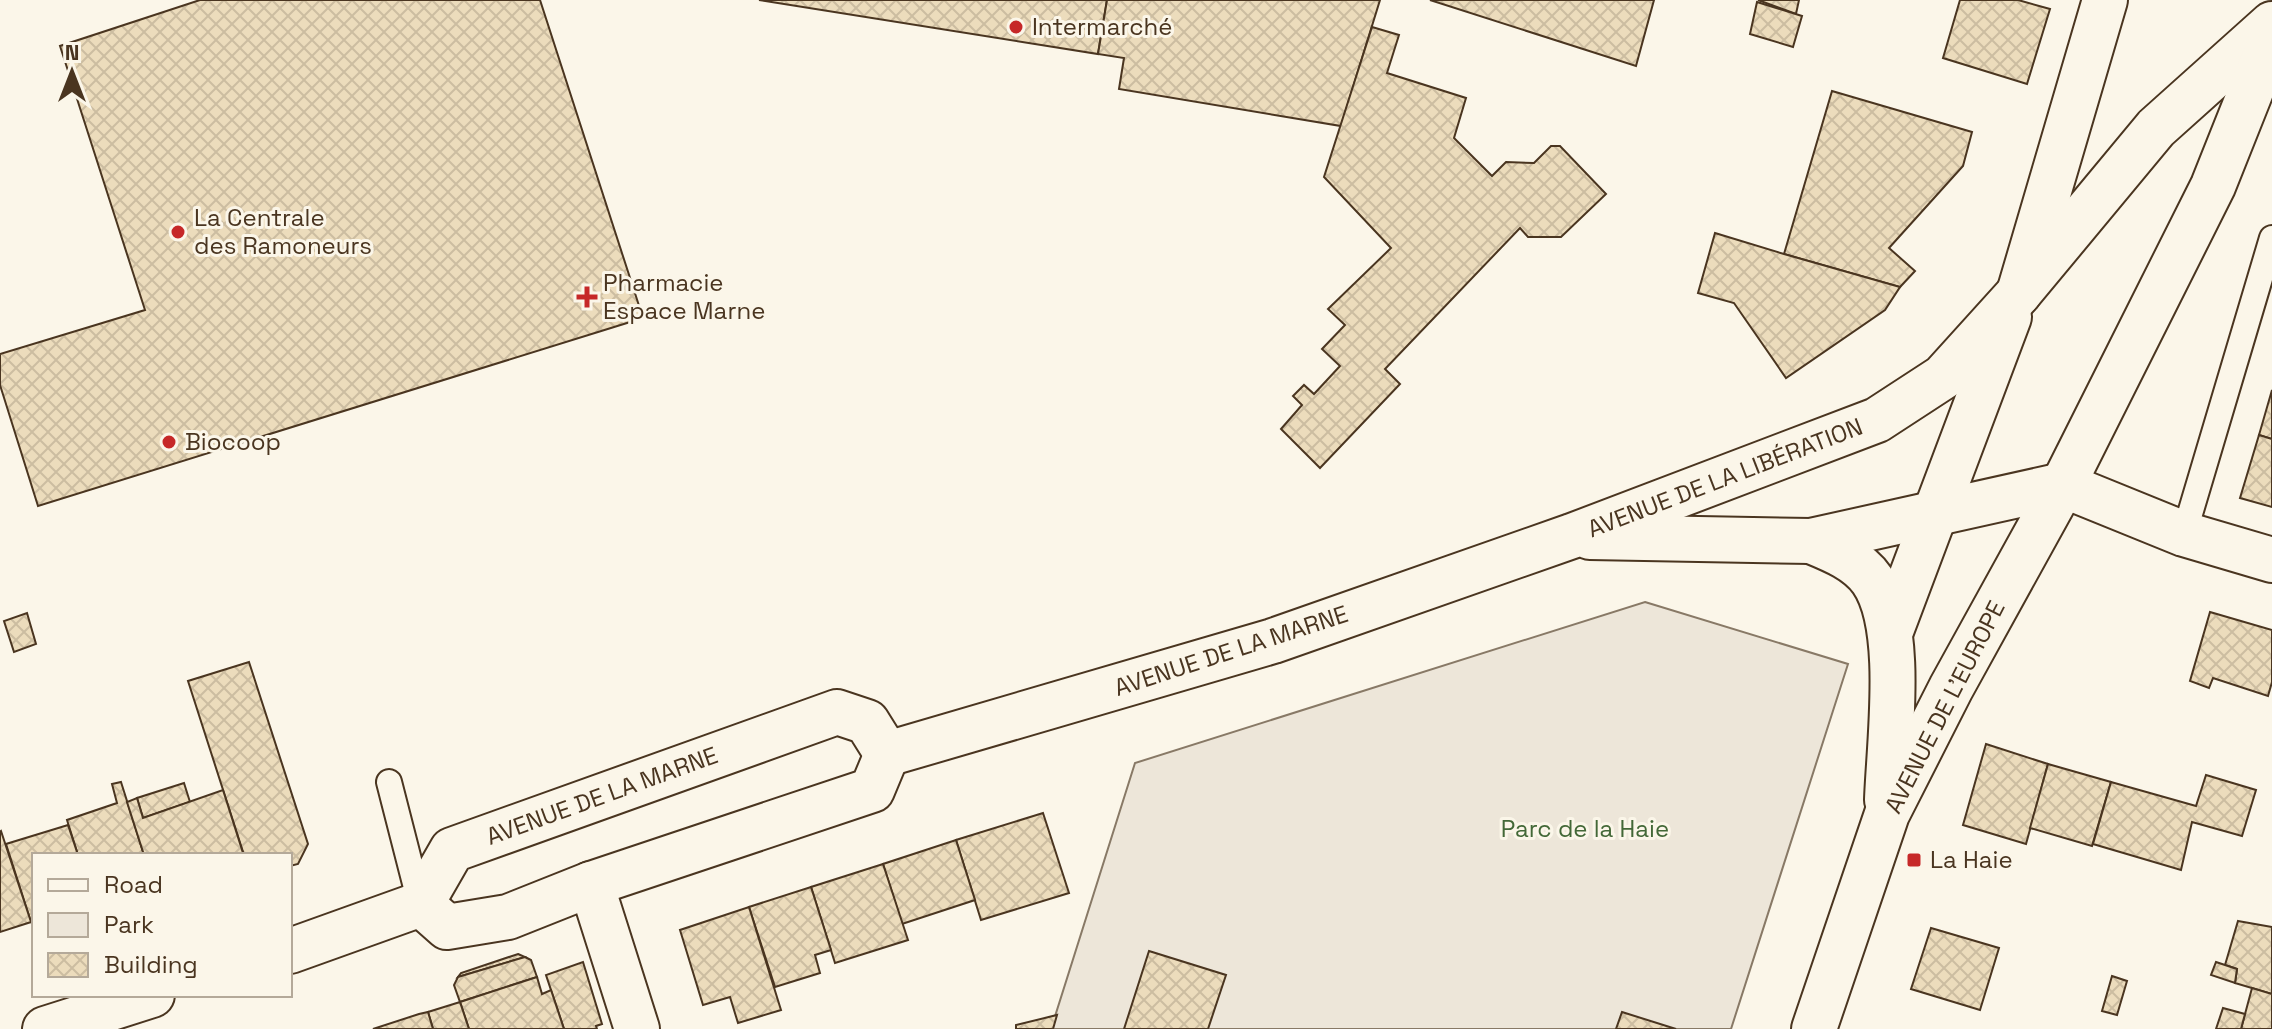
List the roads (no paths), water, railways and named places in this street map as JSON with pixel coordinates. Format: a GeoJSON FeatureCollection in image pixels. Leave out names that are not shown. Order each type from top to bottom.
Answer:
{"type":"FeatureCollection","features":[{"type":"Feature","properties":{"kind":"main road"},"geometry":{"type":"LineString","coordinates":[[2019,293],[2105,0]]}},
{"type":"Feature","properties":{"kind":"main road","name":"AVENUE DE LA LIBÉRATION"},"geometry":{"type":"LineString","coordinates":[[1572,536],[1877,420],[1943,377],[2019,293],[2156,128],[2272,24]]}},
{"type":"Feature","properties":{"kind":"main road"},"geometry":{"type":"LineString","coordinates":[[2272,38],[2213,186],[2063,485],[2184,534],[2272,560]]}},
{"type":"Feature","properties":{"kind":"main road","name":"AVENUE DE LA LIBÉRATION"},"geometry":{"type":"LineString","coordinates":[[1887,814],[1892,628],[2019,293]]}},
{"type":"Feature","properties":{"kind":"main road","name":"AVENUE DE LA LIBÉRATION"},"geometry":{"type":"LineString","coordinates":[[1572,536],[1811,541],[2063,485]]}},
{"type":"Feature","properties":{"kind":"main road","name":"AVENUE DE L’EUROPE"},"geometry":{"type":"LineString","coordinates":[[1814,1029],[1887,814],[1951,688],[2063,485]]}},
{"type":"Feature","properties":{"kind":"main road","name":"AVENUE DE LA MARNE"},"geometry":{"type":"LineString","coordinates":[[421,904],[452,850],[837,712],[867,722],[887,754],[1273,641],[1572,536]]}},
{"type":"Feature","properties":{"kind":"main road","name":"AVENUE DE LA LIBÉRATION"},"geometry":{"type":"LineString","coordinates":[[1811,541],[1845,556],[1872,581],[1892,628]]}},
{"type":"Feature","properties":{"kind":"main road"},"geometry":{"type":"LineString","coordinates":[[292,950],[421,904],[447,927],[508,917],[591,884],[872,790],[887,754]]}},
{"type":"Feature","properties":{"kind":"main road"},"geometry":{"type":"LineString","coordinates":[[591,884],[637,1029]]}},
{"type":"Feature","properties":{"kind":"main road"},"geometry":{"type":"LineString","coordinates":[[45,1029],[146,997]]}},
{"type":"Feature","properties":{"kind":"lane"},"geometry":{"type":"LineString","coordinates":[[2184,534],[2272,238]]}},
{"type":"Feature","properties":{"kind":"lane"},"geometry":{"type":"LineString","coordinates":[[389,782],[421,904]]}},
{"type":"Feature","properties":{"kind":"place","name":"Intermarché"},"geometry":{"type":"Point","coordinates":[1016,27]}},
{"type":"Feature","properties":{"kind":"place","name":"La Centrale des Ramoneurs"},"geometry":{"type":"Point","coordinates":[178,232]}},
{"type":"Feature","properties":{"kind":"place","name":"Pharmacie Espace Marne"},"geometry":{"type":"Point","coordinates":[587,297]}},
{"type":"Feature","properties":{"kind":"place","name":"Biocoop"},"geometry":{"type":"Point","coordinates":[169,442]}},
{"type":"Feature","properties":{"kind":"place","name":"La Haie"},"geometry":{"type":"Point","coordinates":[1914,860]}},
{"type":"Feature","properties":{"kind":"park label","name":"Parc de la Haie"},"geometry":{"type":"Point","coordinates":[1585,829]}}]}
